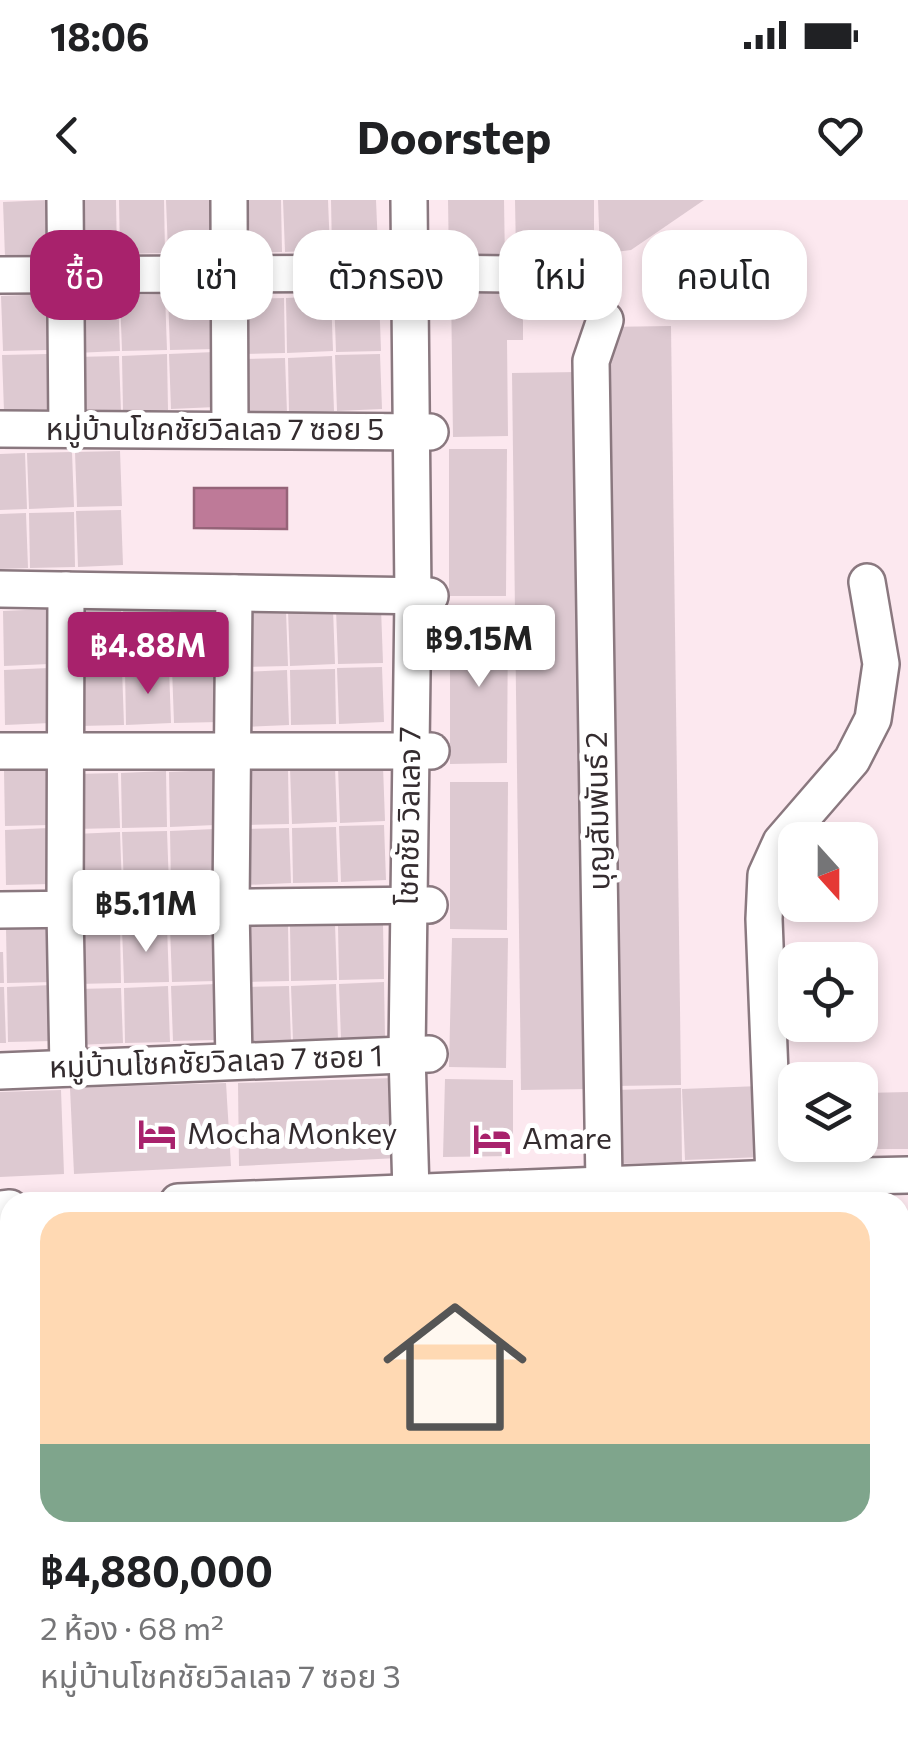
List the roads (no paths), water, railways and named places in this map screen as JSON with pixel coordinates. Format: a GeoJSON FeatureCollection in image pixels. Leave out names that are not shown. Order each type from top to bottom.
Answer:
{"type":"FeatureCollection","features":[{"type":"Feature","properties":{"kind":"street"},"geometry":{"type":"LineString","coordinates":[[65,200],[65,230]]}},
{"type":"Feature","properties":{"kind":"street"},"geometry":{"type":"LineString","coordinates":[[230,200],[230,230]]}},
{"type":"Feature","properties":{"kind":"street","name":"โชคชัย วิลเลจ 7"},"geometry":{"type":"LineString","coordinates":[[409,200],[413,230]]}},
{"type":"Feature","properties":{"kind":"street","name":"โชคชัย วิลเลจ 7"},"geometry":{"type":"LineString","coordinates":[[425,230],[429,200]]}},
{"type":"Feature","properties":{"kind":"street"},"geometry":{"type":"LineString","coordinates":[[0,275],[30,275]]}},
{"type":"Feature","properties":{"kind":"street"},"geometry":{"type":"LineString","coordinates":[[66,320],[67,429]]}},
{"type":"Feature","properties":{"kind":"street"},"geometry":{"type":"LineString","coordinates":[[229,320],[230,430]]}},
{"type":"Feature","properties":{"kind":"street","name":"โชคชัย วิลเลจ 7"},"geometry":{"type":"LineString","coordinates":[[420,320],[419,1054],[429,1192]]}},
{"type":"Feature","properties":{"kind":"street","name":"บุญสัมพันธ์ 2"},"geometry":{"type":"LineString","coordinates":[[595,1191],[591,361],[605,320]]}},
{"type":"Feature","properties":{"kind":"street","name":"หมู่บ้านโชคชัยวิลเลจ 7 ซอย 5"},"geometry":{"type":"LineString","coordinates":[[0,429],[421,431]]}},
{"type":"Feature","properties":{"kind":"street"},"geometry":{"type":"LineString","coordinates":[[774,1178],[764,918],[766,875],[781,842],[852,760],[874,718],[881,664],[867,582]]}},
{"type":"Feature","properties":{"kind":"street"},"geometry":{"type":"LineString","coordinates":[[0,589],[422,596]]}},
{"type":"Feature","properties":{"kind":"street"},"geometry":{"type":"LineString","coordinates":[[66,590],[68,1068]]}},
{"type":"Feature","properties":{"kind":"street"},"geometry":{"type":"LineString","coordinates":[[234,593],[234,1061]]}},
{"type":"Feature","properties":{"kind":"street"},"geometry":{"type":"LineString","coordinates":[[0,751],[420,750]]}},
{"type":"Feature","properties":{"kind":"street"},"geometry":{"type":"LineString","coordinates":[[0,910],[419,904]]}},
{"type":"Feature","properties":{"kind":"street","name":"หมู่บ้านโชคชัยวิลเลจ 7 ซอย 1"},"geometry":{"type":"LineString","coordinates":[[0,1070],[419,1054]]}},
{"type":"Feature","properties":{"kind":"street"},"geometry":{"type":"LineString","coordinates":[[540,1192],[774,1178],[849,1189],[908,1175]]}},
{"type":"Feature","properties":{"kind":"place","name":"Mocha Monkey"},"geometry":{"type":"Point","coordinates":[157,1134]}},
{"type":"Feature","properties":{"kind":"place","name":"Amare"},"geometry":{"type":"Point","coordinates":[492,1139]}}]}
